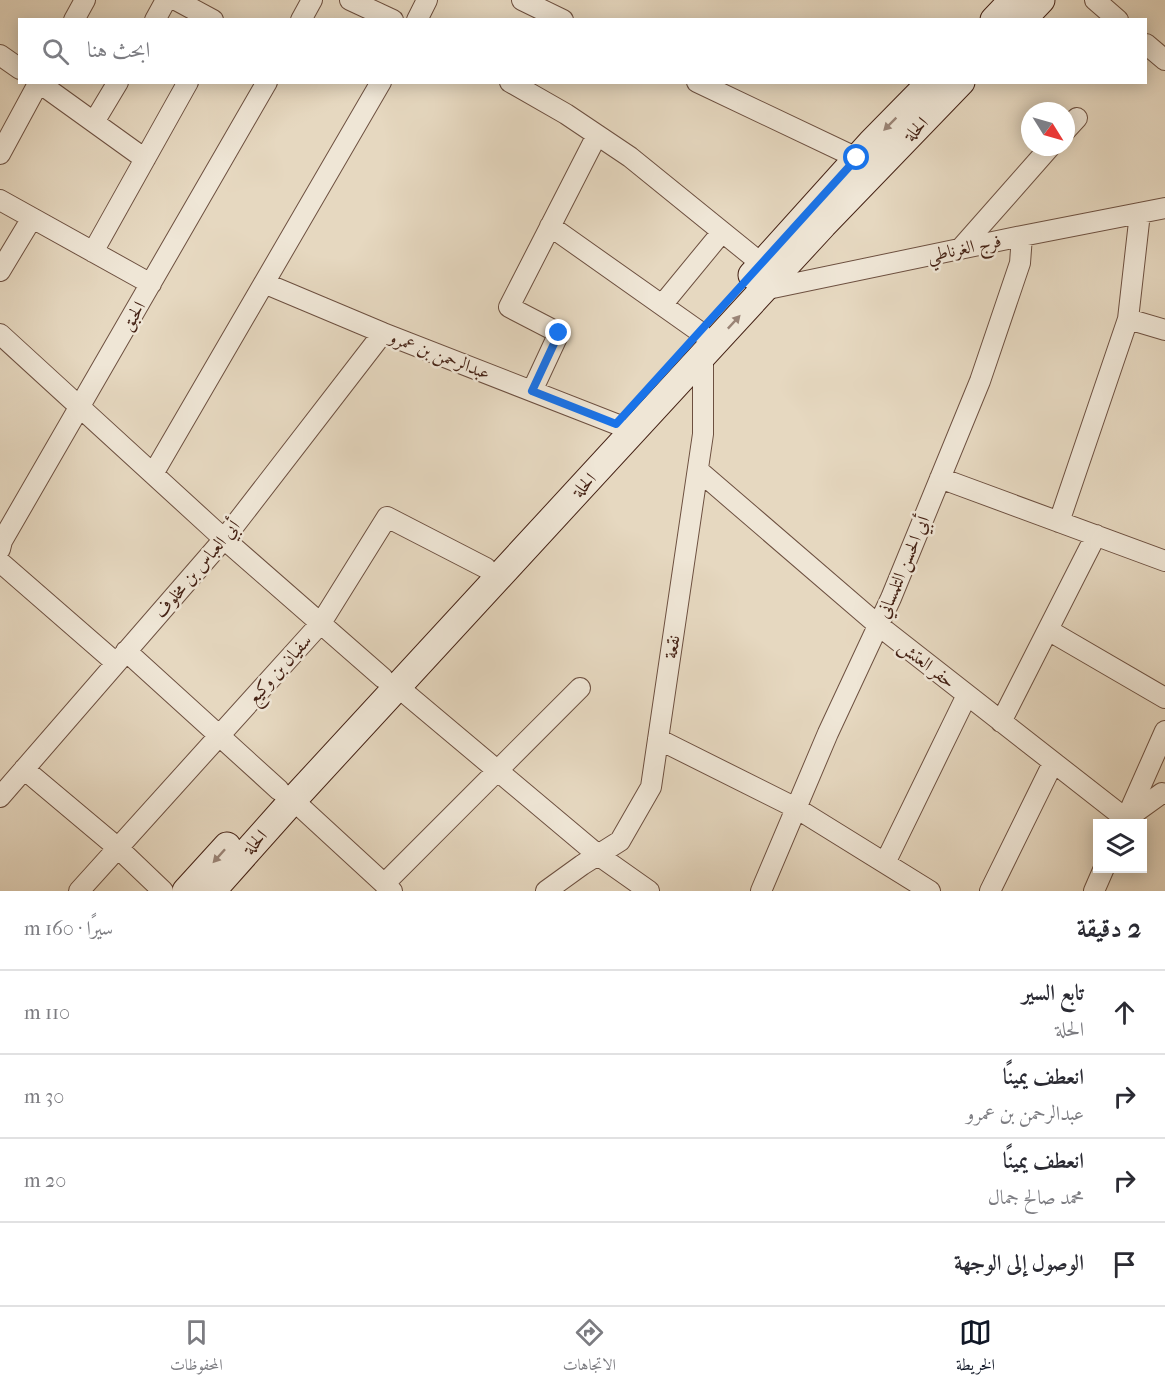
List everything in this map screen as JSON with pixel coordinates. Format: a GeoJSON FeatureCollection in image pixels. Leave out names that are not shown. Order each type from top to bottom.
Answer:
{"type":"FeatureCollection","features":[{"type":"Feature","properties":{"kind":"main road"},"geometry":{"type":"LineString","coordinates":[[996,18],[1013,0]]}},
{"type":"Feature","properties":{"kind":"main road"},"geometry":{"type":"LineString","coordinates":[[1024,18],[1041,0]]}},
{"type":"Feature","properties":{"kind":"main road","name":"الحلة"},"geometry":{"type":"LineString","coordinates":[[186,891],[286,795],[390,683],[763,277],[857,158],[929,84]]}},
{"type":"Feature","properties":{"kind":"main road","name":"الحلة"},"geometry":{"type":"LineString","coordinates":[[763,277],[823,225],[959,84]]}},
{"type":"Feature","properties":{"kind":"main road","name":"الحلة"},"geometry":{"type":"LineString","coordinates":[[390,683],[486,568],[616,424],[701,344]]}},
{"type":"Feature","properties":{"kind":"main road","name":"الحلة"},"geometry":{"type":"LineString","coordinates":[[212,891],[286,795]]}},
{"type":"Feature","properties":{"kind":"street"},"geometry":{"type":"LineString","coordinates":[[76,18],[85,0]]}},
{"type":"Feature","properties":{"kind":"street"},"geometry":{"type":"LineString","coordinates":[[156,18],[166,0]]}},
{"type":"Feature","properties":{"kind":"street"},"geometry":{"type":"LineString","coordinates":[[176,0],[209,18]]}},
{"type":"Feature","properties":{"kind":"street"},"geometry":{"type":"LineString","coordinates":[[302,18],[312,0]]}},
{"type":"Feature","properties":{"kind":"street"},"geometry":{"type":"LineString","coordinates":[[350,0],[389,18]]}},
{"type":"Feature","properties":{"kind":"street"},"geometry":{"type":"LineString","coordinates":[[418,18],[427,0]]}},
{"type":"Feature","properties":{"kind":"street"},"geometry":{"type":"LineString","coordinates":[[522,0],[559,18]]}},
{"type":"Feature","properties":{"kind":"street"},"geometry":{"type":"LineString","coordinates":[[1095,0],[1116,18]]}},
{"type":"Feature","properties":{"kind":"street"},"geometry":{"type":"LineString","coordinates":[[1147,45],[1165,60]]}},
{"type":"Feature","properties":{"kind":"street"},"geometry":{"type":"LineString","coordinates":[[0,55],[18,68]]}},
{"type":"Feature","properties":{"kind":"street"},"geometry":{"type":"LineString","coordinates":[[0,154],[38,84]]}},
{"type":"Feature","properties":{"kind":"street"},"geometry":{"type":"LineString","coordinates":[[40,84],[145,159]]}},
{"type":"Feature","properties":{"kind":"street"},"geometry":{"type":"LineString","coordinates":[[94,123],[116,84]]}},
{"type":"Feature","properties":{"kind":"street"},"geometry":{"type":"LineString","coordinates":[[93,252],[187,84]]}},
{"type":"Feature","properties":{"kind":"street","name":"الحبق"},"geometry":{"type":"LineString","coordinates":[[0,549],[266,84]]}},
{"type":"Feature","properties":{"kind":"street"},"geometry":{"type":"LineString","coordinates":[[153,474],[380,84]]}},
{"type":"Feature","properties":{"kind":"street"},"geometry":{"type":"LineString","coordinates":[[514,84],[566,114],[630,157],[722,232],[763,277]]}},
{"type":"Feature","properties":{"kind":"street"},"geometry":{"type":"LineString","coordinates":[[701,84],[857,158]]}},
{"type":"Feature","properties":{"kind":"street"},"geometry":{"type":"LineString","coordinates":[[532,391],[559,333],[509,307],[597,135]]}},
{"type":"Feature","properties":{"kind":"street"},"geometry":{"type":"LineString","coordinates":[[960,249],[1042,156]]}},
{"type":"Feature","properties":{"kind":"street"},"geometry":{"type":"LineString","coordinates":[[0,200],[151,284]]}},
{"type":"Feature","properties":{"kind":"street","name":"فرج الغرناطي"},"geometry":{"type":"LineString","coordinates":[[763,277],[960,249],[1165,208]]}},
{"type":"Feature","properties":{"kind":"street"},"geometry":{"type":"LineString","coordinates":[[1059,522],[1128,319],[1140,213]]}},
{"type":"Feature","properties":{"kind":"street"},"geometry":{"type":"LineString","coordinates":[[0,271],[32,218]]}},
{"type":"Feature","properties":{"kind":"street"},"geometry":{"type":"LineString","coordinates":[[550,226],[662,305],[701,344]]}},
{"type":"Feature","properties":{"kind":"street"},"geometry":{"type":"LineString","coordinates":[[662,305],[722,232]]}},
{"type":"Feature","properties":{"kind":"street","name":"أبي الحسن التلمساني"},"geometry":{"type":"LineString","coordinates":[[761,891],[828,733],[878,625],[980,381],[1020,263],[1022,236]]}},
{"type":"Feature","properties":{"kind":"street","name":"عبدالرحمن بن عمرو"},"geometry":{"type":"LineString","coordinates":[[264,283],[383,333],[616,424]]}},
{"type":"Feature","properties":{"kind":"street"},"geometry":{"type":"LineString","coordinates":[[1128,319],[1165,330]]}},
{"type":"Feature","properties":{"kind":"street","name":"أبي العباس بن مخلوف"},"geometry":{"type":"LineString","coordinates":[[0,796],[224,539],[383,333]]}},
{"type":"Feature","properties":{"kind":"street"},"geometry":{"type":"LineString","coordinates":[[3,343],[80,407],[224,539],[390,683],[598,855],[649,891]]}},
{"type":"Feature","properties":{"kind":"street","name":"نقعة"},"geometry":{"type":"LineString","coordinates":[[546,891],[620,841],[651,787],[703,434],[701,344]]}},
{"type":"Feature","properties":{"kind":"street","name":"حفر العتش"},"geometry":{"type":"LineString","coordinates":[[698,470],[878,625],[1123,819]]}},
{"type":"Feature","properties":{"kind":"street"},"geometry":{"type":"LineString","coordinates":[[940,478],[1165,561]]}},
{"type":"Feature","properties":{"kind":"street","name":"سفيان بن وكيع"},"geometry":{"type":"LineString","coordinates":[[79,891],[321,623],[387,517],[486,568]]}},
{"type":"Feature","properties":{"kind":"street"},"geometry":{"type":"LineString","coordinates":[[1001,722],[1096,535]]}},
{"type":"Feature","properties":{"kind":"street"},"geometry":{"type":"LineString","coordinates":[[0,562],[218,736],[388,888],[497,771],[580,688]]}},
{"type":"Feature","properties":{"kind":"street"},"geometry":{"type":"LineString","coordinates":[[1048,630],[1165,698]]}},
{"type":"Feature","properties":{"kind":"street"},"geometry":{"type":"LineString","coordinates":[[885,863],[967,694]]}},
{"type":"Feature","properties":{"kind":"street"},"geometry":{"type":"LineString","coordinates":[[1126,819],[1165,731]]}},
{"type":"Feature","properties":{"kind":"street"},"geometry":{"type":"LineString","coordinates":[[658,739],[796,808],[930,891]]}},
{"type":"Feature","properties":{"kind":"street"},"geometry":{"type":"LineString","coordinates":[[990,891],[1053,763]]}},
{"type":"Feature","properties":{"kind":"street"},"geometry":{"type":"LineString","coordinates":[[24,769],[118,848],[164,891]]}},
{"type":"Feature","properties":{"kind":"street"},"geometry":{"type":"LineString","coordinates":[[1128,819],[1162,793],[1165,795]]}},
{"type":"Feature","properties":{"kind":"street"},"geometry":{"type":"LineString","coordinates":[[1094,891],[1102,873]]}},
{"type":"Feature","properties":{"kind":"route"},"geometry":{"type":"LineString","coordinates":[[559,333],[532,391],[616,424],[857,158]]}}]}
